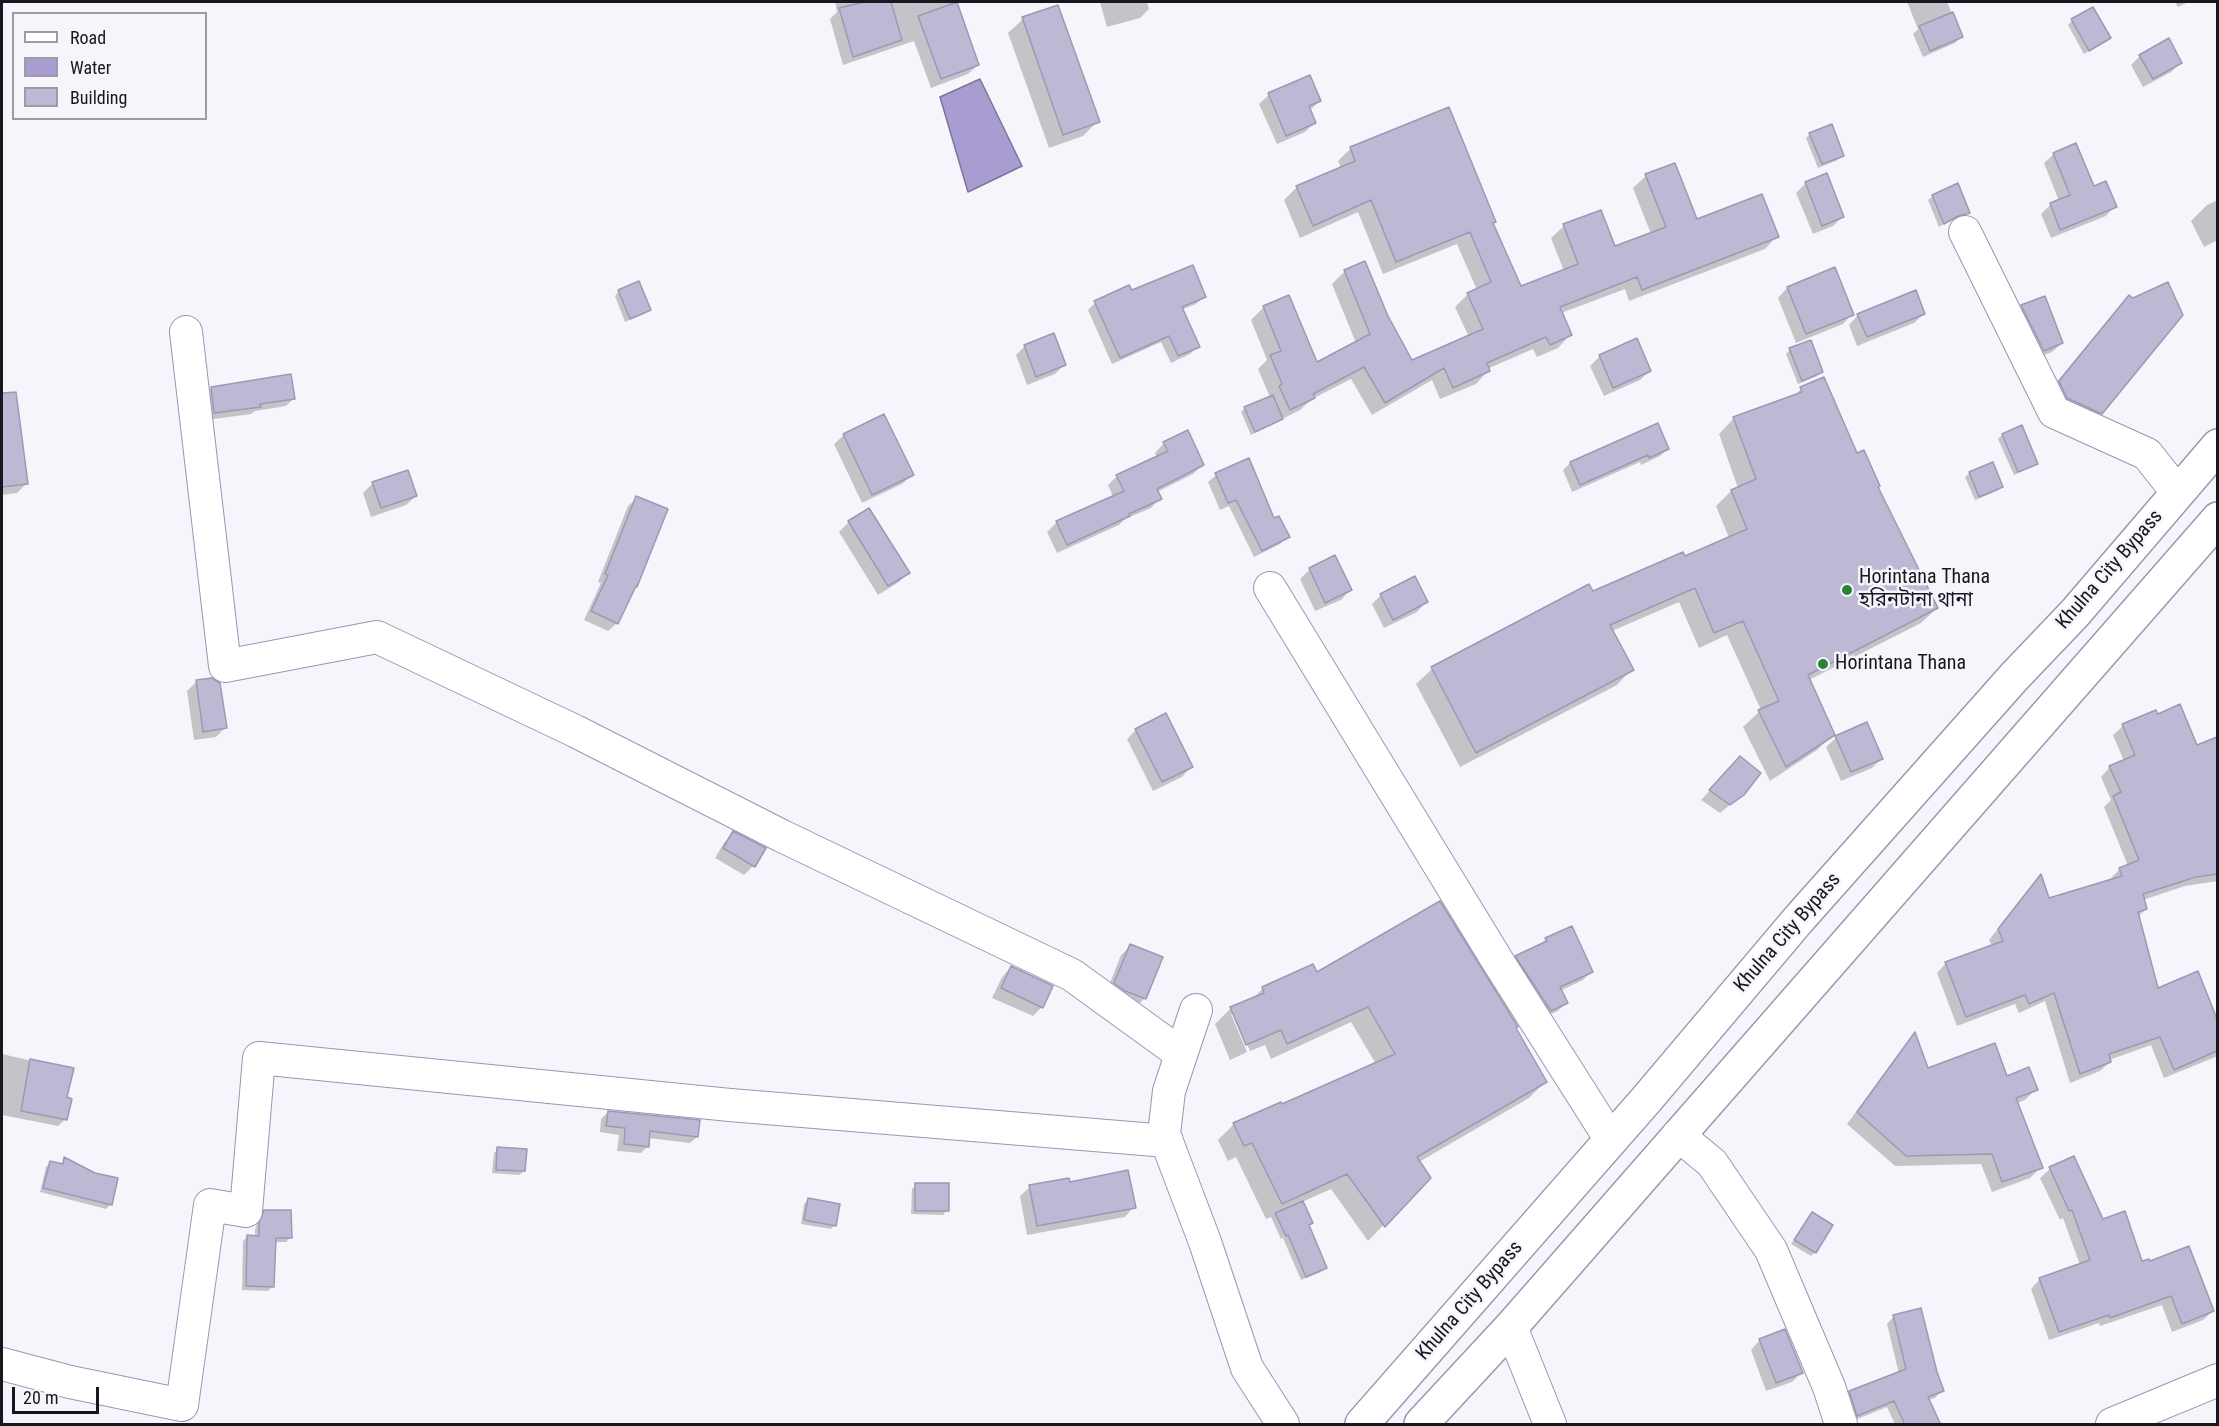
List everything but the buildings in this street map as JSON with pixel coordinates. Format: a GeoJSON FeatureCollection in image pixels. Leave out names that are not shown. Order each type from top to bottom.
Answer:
{"type":"FeatureCollection","features":[{"type":"Feature","properties":{"kind":"highway","name":"Khulna City Bypass"},"geometry":{"type":"LineString","coordinates":[[1362,1425],[1611,1140],[1798,920],[2014,677],[2075,613],[2217,446]]}},
{"type":"Feature","properties":{"kind":"highway"},"geometry":{"type":"LineString","coordinates":[[1421,1425],[1511,1327],[2217,519]]}},
{"type":"Feature","properties":{"kind":"street"},"geometry":{"type":"LineString","coordinates":[[1965,232],[2054,412],[2147,454],[2177,492]]}},
{"type":"Feature","properties":{"kind":"street"},"geometry":{"type":"LineString","coordinates":[[186,332],[225,666],[377,637],[575,731],[782,836],[1072,975],[1181,1054]]}},
{"type":"Feature","properties":{"kind":"street"},"geometry":{"type":"LineString","coordinates":[[1270,588],[1497,960],[1611,1140]]}},
{"type":"Feature","properties":{"kind":"street"},"geometry":{"type":"LineString","coordinates":[[1196,1010],[1169,1091],[1164,1134],[1205,1242],[1247,1368],[1283,1425]]}},
{"type":"Feature","properties":{"kind":"street"},"geometry":{"type":"LineString","coordinates":[[2,1364],[70,1382],[182,1406],[210,1205],[246,1211],[259,1058],[730,1105],[1167,1141]]}},
{"type":"Feature","properties":{"kind":"street"},"geometry":{"type":"LineString","coordinates":[[1678,1135],[1712,1162],[1771,1250],[1829,1387],[1840,1425]]}},
{"type":"Feature","properties":{"kind":"street"},"geometry":{"type":"LineString","coordinates":[[1511,1327],[1550,1425]]}},
{"type":"Feature","properties":{"kind":"street"},"geometry":{"type":"LineString","coordinates":[[2112,1425],[2217,1380]]}},
{"type":"Feature","properties":{"kind":"water"},"geometry":{"type":"Polygon","coordinates":[[[980,79],[1022,166],[968,192],[940,97],[980,79]]]}},
{"type":"Feature","properties":{"kind":"place","name":"Horintana Thana হরিনটানা থানা"},"geometry":{"type":"Point","coordinates":[1847,590]}},
{"type":"Feature","properties":{"kind":"place","name":"Horintana Thana"},"geometry":{"type":"Point","coordinates":[1823,664]}}]}
